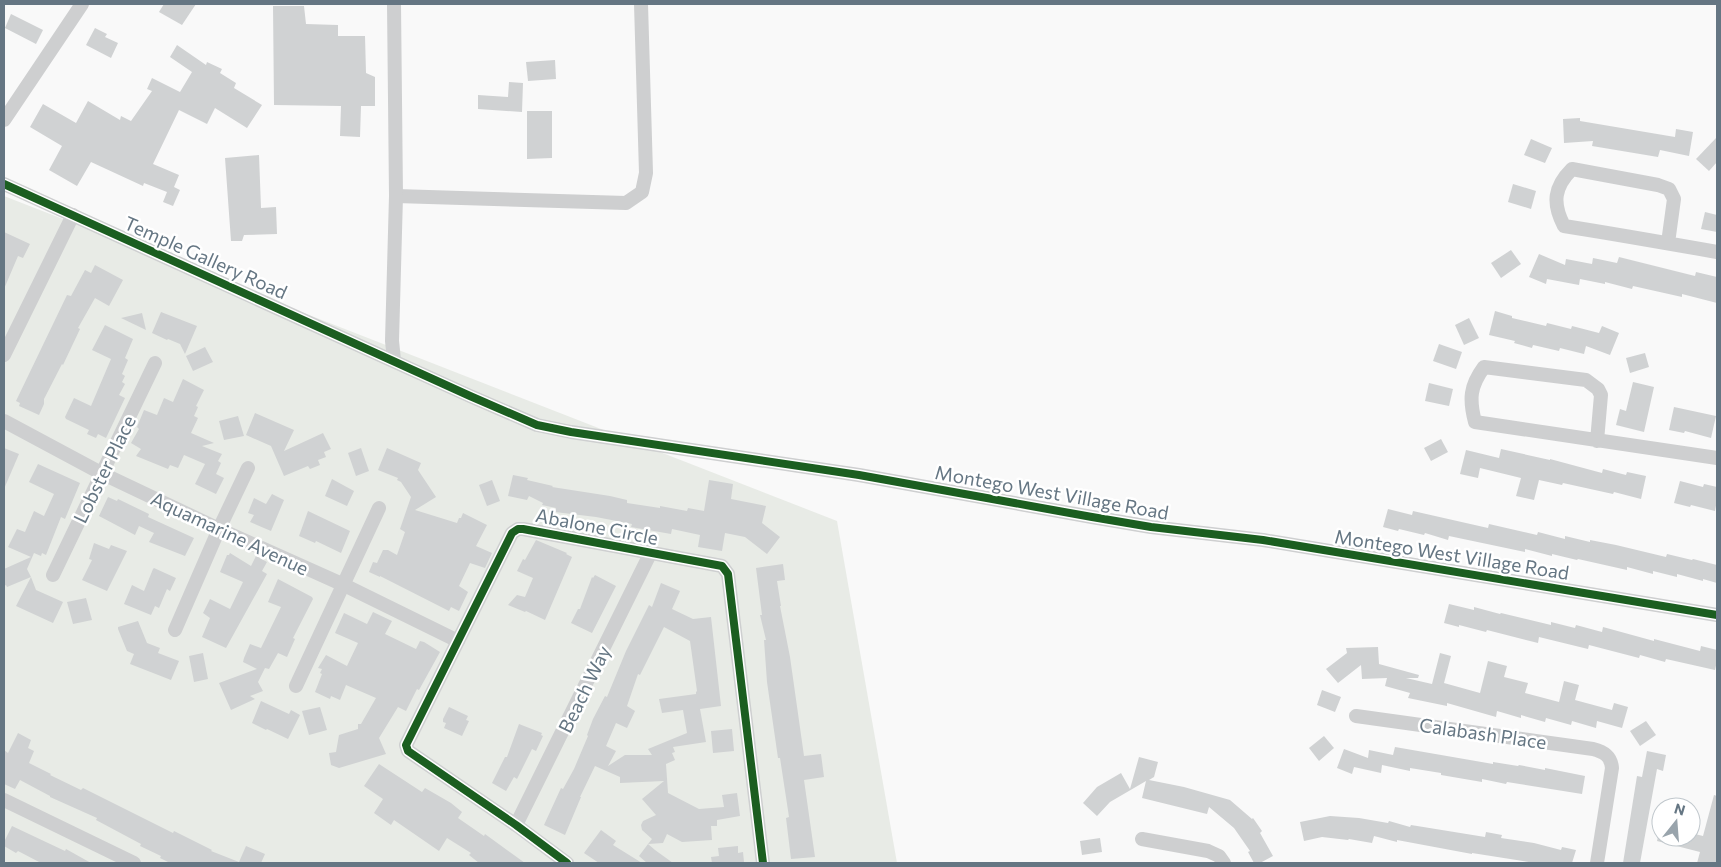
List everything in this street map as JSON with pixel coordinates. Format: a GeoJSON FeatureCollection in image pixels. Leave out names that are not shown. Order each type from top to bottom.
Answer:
{"type":"FeatureCollection","features":[{"type":"Feature","properties":{"kind":"street"},"geometry":{"type":"LineString","coordinates":[[4,120],[82,4]]}},
{"type":"Feature","properties":{"kind":"street"},"geometry":{"type":"LineString","coordinates":[[394,4],[396,196],[392,342],[394,360]]}},
{"type":"Feature","properties":{"kind":"street"},"geometry":{"type":"LineString","coordinates":[[396,196],[626,203],[642,192],[646,173],[641,4]]}},
{"type":"Feature","properties":{"kind":"street"},"geometry":{"type":"LineString","coordinates":[[1668,243],[1674,199],[1669,189],[1658,185],[1572,169],[1564,178],[1558,189],[1556,202],[1558,214],[1564,226],[1717,252]]}},
{"type":"Feature","properties":{"kind":"street","name":"Temple Gallery Road"},"geometry":{"type":"LineString","coordinates":[[4,184],[394,360]]}},
{"type":"Feature","properties":{"kind":"street"},"geometry":{"type":"LineString","coordinates":[[4,355],[73,215]]}},
{"type":"Feature","properties":{"kind":"street","name":"Montego West Village Road"},"geometry":{"type":"LineString","coordinates":[[394,360],[537,425],[571,432],[859,475],[1131,524],[1263,540],[1717,615]]}},
{"type":"Feature","properties":{"kind":"street","name":"Lobster Place"},"geometry":{"type":"LineString","coordinates":[[53,575],[156,363]]}},
{"type":"Feature","properties":{"kind":"street"},"geometry":{"type":"LineString","coordinates":[[1597,441],[1601,395],[1598,389],[1586,380],[1484,367],[1476,378],[1471,392],[1471,407],[1475,422],[1597,441],[1717,458]]}},
{"type":"Feature","properties":{"kind":"street","name":"Aquamarine Avenue"},"geometry":{"type":"LineString","coordinates":[[4,422],[101,473],[344,585],[458,641]]}},
{"type":"Feature","properties":{"kind":"street"},"geometry":{"type":"LineString","coordinates":[[175,630],[248,468]]}},
{"type":"Feature","properties":{"kind":"street"},"geometry":{"type":"LineString","coordinates":[[296,686],[379,508]]}},
{"type":"Feature","properties":{"kind":"street","name":"Abalone Circle"},"geometry":{"type":"LineString","coordinates":[[567,863],[406,748],[512,533],[523,529],[722,566],[728,574],[763,863]]}},
{"type":"Feature","properties":{"kind":"street","name":"Beach Way"},"geometry":{"type":"LineString","coordinates":[[516,825],[651,552]]}},
{"type":"Feature","properties":{"kind":"street","name":"Calabash Place"},"geometry":{"type":"LineString","coordinates":[[1356,716],[1604,752],[1611,761],[1612,768],[1597,863]]}},
{"type":"Feature","properties":{"kind":"street"},"geometry":{"type":"LineString","coordinates":[[4,800],[134,863]]}},
{"type":"Feature","properties":{"kind":"street"},"geometry":{"type":"LineString","coordinates":[[1142,839],[1208,851],[1219,856],[1224,863]]}},
{"type":"Feature","properties":{"kind":"shaded area"},"geometry":{"type":"Polygon","coordinates":[[[4,196],[837,521],[897,863],[4,863],[4,196]]]}},
{"type":"Feature","properties":{"kind":"building"},"geometry":{"type":"Polygon","coordinates":[[[164,4],[196,4],[182,25],[159,12],[164,4]]]}},
{"type":"Feature","properties":{"kind":"building"},"geometry":{"type":"Polygon","coordinates":[[[273,6],[304,6],[306,24],[338,25],[338,36],[365,36],[366,73],[375,77],[375,106],[361,106],[360,137],[340,136],[341,106],[274,105],[273,6]]]}},
{"type":"Feature","properties":{"kind":"building"},"geometry":{"type":"Polygon","coordinates":[[[11,14],[43,30],[36,44],[5,28],[11,14]]]}},
{"type":"Feature","properties":{"kind":"building"},"geometry":{"type":"Polygon","coordinates":[[[95,28],[107,34],[105,37],[118,43],[111,58],[86,45],[95,28]]]}},
{"type":"Feature","properties":{"kind":"building"},"geometry":{"type":"Polygon","coordinates":[[[177,45],[206,65],[207,62],[222,69],[220,73],[236,83],[234,88],[262,105],[247,128],[215,108],[207,124],[179,110],[153,164],[179,175],[174,187],[180,190],[173,206],[163,202],[167,192],[144,183],[143,186],[91,162],[77,186],[49,170],[62,146],[30,127],[43,104],[76,123],[88,101],[120,120],[121,116],[131,121],[152,91],[147,89],[152,78],[180,92],[192,72],[170,57],[177,45]]]}},
{"type":"Feature","properties":{"kind":"building"},"geometry":{"type":"Polygon","coordinates":[[[555,60],[556,79],[528,81],[526,62],[555,60]]]}},
{"type":"Feature","properties":{"kind":"building"},"geometry":{"type":"Polygon","coordinates":[[[509,82],[523,83],[522,112],[478,109],[478,95],[508,97],[509,82]]]}},
{"type":"Feature","properties":{"kind":"building"},"geometry":{"type":"Polygon","coordinates":[[[527,111],[552,111],[552,158],[527,159],[527,111]]]}},
{"type":"Feature","properties":{"kind":"building"},"geometry":{"type":"Polygon","coordinates":[[[1580,118],[1580,121],[1675,137],[1676,129],[1693,132],[1689,156],[1660,150],[1658,157],[1592,146],[1593,141],[1564,143],[1563,119],[1580,118]]]}},
{"type":"Feature","properties":{"kind":"building"},"geometry":{"type":"Polygon","coordinates":[[[1717,137],[1717,162],[1709,171],[1696,159],[1717,137]]]}},
{"type":"Feature","properties":{"kind":"building"},"geometry":{"type":"Polygon","coordinates":[[[1531,139],[1552,148],[1545,163],[1524,155],[1531,139]]]}},
{"type":"Feature","properties":{"kind":"building"},"geometry":{"type":"Polygon","coordinates":[[[259,155],[261,208],[276,207],[277,234],[244,235],[242,241],[231,241],[225,158],[259,155]]]}},
{"type":"Feature","properties":{"kind":"building"},"geometry":{"type":"Polygon","coordinates":[[[1513,184],[1536,191],[1531,209],[1508,202],[1513,184]]]}},
{"type":"Feature","properties":{"kind":"building"},"geometry":{"type":"Polygon","coordinates":[[[1705,212],[1717,215],[1717,232],[1701,229],[1705,212]]]}},
{"type":"Feature","properties":{"kind":"building"},"geometry":{"type":"Polygon","coordinates":[[[4,232],[30,244],[23,258],[18,256],[4,289],[4,232]]]}},
{"type":"Feature","properties":{"kind":"building"},"geometry":{"type":"Polygon","coordinates":[[[1511,250],[1521,264],[1501,278],[1491,263],[1511,250]]]}},
{"type":"Feature","properties":{"kind":"building"},"geometry":{"type":"Polygon","coordinates":[[[1539,254],[1565,265],[1566,259],[1592,264],[1593,258],[1617,263],[1619,257],[1695,276],[1696,272],[1717,277],[1717,303],[1682,294],[1682,297],[1633,286],[1632,289],[1605,282],[1605,284],[1580,279],[1579,285],[1547,279],[1546,284],[1529,277],[1539,254]]]}},
{"type":"Feature","properties":{"kind":"building"},"geometry":{"type":"Polygon","coordinates":[[[95,265],[123,280],[109,306],[95,298],[78,328],[80,329],[63,365],[44,399],[39,415],[19,406],[20,403],[16,401],[67,295],[71,296],[85,270],[91,273],[95,265]]]}},
{"type":"Feature","properties":{"kind":"building"},"geometry":{"type":"Polygon","coordinates":[[[1495,311],[1512,316],[1512,318],[1546,326],[1547,323],[1571,329],[1572,326],[1599,333],[1602,326],[1619,333],[1610,355],[1586,346],[1584,354],[1560,348],[1559,351],[1533,345],[1532,348],[1514,343],[1515,341],[1489,335],[1495,311]]]}},
{"type":"Feature","properties":{"kind":"building"},"geometry":{"type":"Polygon","coordinates":[[[161,312],[197,326],[185,354],[180,344],[152,333],[161,312]]]}},
{"type":"Feature","properties":{"kind":"building"},"geometry":{"type":"Polygon","coordinates":[[[142,313],[146,330],[121,318],[142,313]]]}},
{"type":"Feature","properties":{"kind":"building"},"geometry":{"type":"Polygon","coordinates":[[[1469,318],[1479,338],[1464,345],[1455,325],[1469,318]]]}},
{"type":"Feature","properties":{"kind":"building"},"geometry":{"type":"Polygon","coordinates":[[[105,325],[133,339],[125,358],[128,360],[122,374],[125,376],[122,382],[125,384],[119,395],[125,398],[106,438],[98,434],[96,438],[87,434],[89,430],[65,417],[74,398],[91,406],[111,359],[92,350],[105,325]]]}},
{"type":"Feature","properties":{"kind":"building"},"geometry":{"type":"Polygon","coordinates":[[[1439,344],[1462,352],[1456,369],[1433,361],[1439,344]]]}},
{"type":"Feature","properties":{"kind":"building"},"geometry":{"type":"Polygon","coordinates":[[[205,347],[213,362],[193,371],[186,356],[205,347]]]}},
{"type":"Feature","properties":{"kind":"building"},"geometry":{"type":"Polygon","coordinates":[[[1645,353],[1649,367],[1630,373],[1626,358],[1645,353]]]}},
{"type":"Feature","properties":{"kind":"building"},"geometry":{"type":"Polygon","coordinates":[[[183,379],[204,390],[196,406],[198,407],[194,416],[198,418],[191,433],[214,443],[202,446],[222,454],[218,461],[221,463],[216,474],[224,478],[216,494],[195,484],[205,464],[184,455],[178,468],[170,465],[168,469],[136,456],[141,449],[131,443],[139,429],[137,427],[144,410],[157,415],[164,398],[173,402],[183,379]]]}},
{"type":"Feature","properties":{"kind":"building"},"geometry":{"type":"Polygon","coordinates":[[[1633,382],[1654,387],[1644,432],[1616,425],[1620,409],[1626,411],[1633,382]]]}},
{"type":"Feature","properties":{"kind":"building"},"geometry":{"type":"Polygon","coordinates":[[[1429,383],[1453,389],[1449,406],[1425,401],[1429,383]]]}},
{"type":"Feature","properties":{"kind":"building"},"geometry":{"type":"Polygon","coordinates":[[[1674,407],[1716,416],[1711,438],[1685,431],[1684,433],[1669,430],[1674,407]]]}},
{"type":"Feature","properties":{"kind":"building"},"geometry":{"type":"Polygon","coordinates":[[[255,413],[294,430],[284,451],[323,433],[331,449],[324,452],[326,457],[318,460],[320,465],[310,469],[308,466],[284,476],[271,446],[246,435],[255,413]]]}},
{"type":"Feature","properties":{"kind":"building"},"geometry":{"type":"Polygon","coordinates":[[[238,416],[244,436],[224,440],[219,421],[238,416]]]}},
{"type":"Feature","properties":{"kind":"building"},"geometry":{"type":"Polygon","coordinates":[[[1441,439],[1448,452],[1431,461],[1424,448],[1441,439]]]}},
{"type":"Feature","properties":{"kind":"building"},"geometry":{"type":"Polygon","coordinates":[[[4,448],[19,454],[4,489],[4,448]]]}},
{"type":"Feature","properties":{"kind":"building"},"geometry":{"type":"Polygon","coordinates":[[[361,448],[369,471],[356,476],[348,453],[361,448]]]}},
{"type":"Feature","properties":{"kind":"building"},"geometry":{"type":"Polygon","coordinates":[[[387,448],[421,463],[418,470],[436,497],[415,510],[457,523],[463,513],[487,525],[476,546],[492,553],[485,568],[470,563],[459,586],[468,592],[459,611],[451,607],[449,611],[369,572],[373,562],[377,563],[383,550],[388,550],[397,555],[405,532],[400,529],[411,497],[401,482],[397,480],[398,478],[378,470],[387,448]]]}},
{"type":"Feature","properties":{"kind":"building"},"geometry":{"type":"Polygon","coordinates":[[[1501,449],[1550,459],[1602,473],[1603,469],[1626,475],[1627,472],[1646,476],[1641,499],[1614,492],[1613,494],[1563,483],[1562,485],[1539,480],[1534,500],[1516,496],[1521,478],[1480,468],[1478,478],[1460,474],[1466,450],[1499,458],[1501,449]]]}},
{"type":"Feature","properties":{"kind":"building"},"geometry":{"type":"Polygon","coordinates":[[[38,464],[80,483],[65,519],[61,517],[46,555],[42,553],[41,556],[34,553],[27,569],[31,577],[7,587],[6,585],[4,586],[4,569],[31,557],[8,547],[17,529],[25,532],[34,511],[44,516],[54,494],[29,482],[38,464]]]}},
{"type":"Feature","properties":{"kind":"building"},"geometry":{"type":"Polygon","coordinates":[[[513,475],[528,478],[527,480],[552,487],[627,500],[627,503],[687,511],[688,508],[704,511],[709,480],[733,484],[731,499],[766,506],[762,523],[780,537],[767,554],[745,537],[725,533],[722,551],[698,547],[700,535],[672,529],[671,534],[631,527],[632,524],[596,517],[555,512],[556,508],[542,505],[543,503],[529,496],[527,500],[508,496],[513,475]]]}},
{"type":"Feature","properties":{"kind":"building"},"geometry":{"type":"Polygon","coordinates":[[[332,479],[354,491],[347,506],[325,496],[332,479]]]}},
{"type":"Feature","properties":{"kind":"building"},"geometry":{"type":"Polygon","coordinates":[[[492,480],[500,501],[487,506],[479,485],[492,480]]]}},
{"type":"Feature","properties":{"kind":"building"},"geometry":{"type":"Polygon","coordinates":[[[1680,481],[1703,487],[1704,484],[1717,487],[1715,511],[1674,503],[1680,481]]]}},
{"type":"Feature","properties":{"kind":"building"},"geometry":{"type":"Polygon","coordinates":[[[272,494],[284,500],[271,531],[250,522],[254,515],[248,513],[254,498],[266,504],[272,494]]]}},
{"type":"Feature","properties":{"kind":"building"},"geometry":{"type":"Polygon","coordinates":[[[108,497],[117,501],[118,499],[149,514],[148,517],[194,538],[185,556],[149,542],[154,533],[139,526],[135,535],[99,516],[108,497]]]}},
{"type":"Feature","properties":{"kind":"building"},"geometry":{"type":"Polygon","coordinates":[[[1388,509],[1412,515],[1413,511],[1488,528],[1489,524],[1537,535],[1538,532],[1565,539],[1565,536],[1590,542],[1590,540],[1616,545],[1666,557],[1667,554],[1693,559],[1717,565],[1717,583],[1677,574],[1677,577],[1653,571],[1653,574],[1627,567],[1627,570],[1552,554],[1552,556],[1525,549],[1525,552],[1449,536],[1448,540],[1425,533],[1424,535],[1399,529],[1398,531],[1383,527],[1388,509]]]}},
{"type":"Feature","properties":{"kind":"building"},"geometry":{"type":"Polygon","coordinates":[[[308,511],[350,531],[341,553],[316,541],[315,543],[299,536],[308,511]]]}},
{"type":"Feature","properties":{"kind":"building"},"geometry":{"type":"Polygon","coordinates":[[[536,540],[572,557],[545,620],[508,605],[517,595],[525,597],[533,578],[517,571],[536,540]]]}},
{"type":"Feature","properties":{"kind":"building"},"geometry":{"type":"Polygon","coordinates":[[[94,543],[109,549],[111,545],[127,551],[107,591],[82,580],[92,560],[89,559],[94,543]]]}},
{"type":"Feature","properties":{"kind":"building"},"geometry":{"type":"Polygon","coordinates":[[[230,553],[251,566],[256,556],[267,562],[262,571],[267,574],[226,648],[202,637],[210,618],[203,613],[210,599],[230,609],[243,582],[220,572],[227,555],[230,553]]]}},
{"type":"Feature","properties":{"kind":"building"},"geometry":{"type":"Polygon","coordinates":[[[783,564],[785,580],[777,581],[804,756],[821,754],[824,777],[804,780],[815,857],[791,859],[786,818],[789,817],[767,682],[764,640],[766,640],[760,615],[762,615],[756,568],[783,564]]]}},
{"type":"Feature","properties":{"kind":"building"},"geometry":{"type":"Polygon","coordinates":[[[154,568],[176,578],[170,591],[167,589],[159,608],[155,606],[151,615],[124,604],[132,585],[144,591],[154,568]]]}},
{"type":"Feature","properties":{"kind":"building"},"geometry":{"type":"Polygon","coordinates":[[[595,575],[616,586],[592,633],[571,623],[578,609],[580,609],[592,577],[595,575]]]}},
{"type":"Feature","properties":{"kind":"building"},"geometry":{"type":"Polygon","coordinates":[[[31,577],[36,590],[63,602],[53,623],[16,606],[31,577]]]}},
{"type":"Feature","properties":{"kind":"building"},"geometry":{"type":"Polygon","coordinates":[[[278,579],[313,599],[293,638],[295,639],[287,657],[278,653],[269,669],[265,668],[258,682],[263,691],[250,696],[255,699],[231,710],[219,683],[257,669],[243,662],[250,644],[261,648],[281,607],[268,602],[278,579]]]}},
{"type":"Feature","properties":{"kind":"building"},"geometry":{"type":"Polygon","coordinates":[[[661,583],[680,591],[672,609],[693,619],[711,617],[721,706],[700,709],[706,742],[673,747],[675,752],[672,753],[675,760],[666,764],[668,793],[699,809],[724,807],[722,795],[737,793],[740,816],[717,820],[717,826],[711,826],[712,840],[682,842],[667,834],[663,843],[648,844],[652,839],[642,830],[641,825],[643,821],[656,815],[642,799],[664,781],[620,783],[620,777],[595,766],[565,835],[544,825],[561,788],[563,789],[574,769],[593,719],[605,696],[607,697],[626,651],[649,605],[652,607],[661,583]],[[664,627],[640,675],[638,674],[627,706],[635,711],[627,728],[616,723],[606,746],[616,751],[608,766],[625,755],[652,755],[648,749],[687,733],[683,710],[662,713],[659,699],[696,694],[690,641],[664,627]]]}},
{"type":"Feature","properties":{"kind":"building"},"geometry":{"type":"Polygon","coordinates":[[[86,598],[92,620],[73,624],[67,602],[86,598]]]}},
{"type":"Feature","properties":{"kind":"building"},"geometry":{"type":"Polygon","coordinates":[[[1449,604],[1474,610],[1474,607],[1551,625],[1551,622],[1575,628],[1576,625],[1602,632],[1603,627],[1700,651],[1701,646],[1717,650],[1715,670],[1666,659],[1665,662],[1640,655],[1639,658],[1589,645],[1588,649],[1539,637],[1538,643],[1487,630],[1486,632],[1459,625],[1459,627],[1444,623],[1449,604]]]}},
{"type":"Feature","properties":{"kind":"building"},"geometry":{"type":"Polygon","coordinates":[[[373,612],[392,621],[385,634],[416,649],[420,641],[440,652],[406,711],[398,707],[379,738],[386,754],[339,768],[331,765],[329,753],[336,752],[339,735],[358,729],[358,724],[361,724],[376,698],[346,685],[340,700],[331,696],[330,699],[315,692],[322,674],[320,673],[322,669],[318,668],[326,655],[347,666],[358,643],[335,633],[344,613],[367,624],[373,612]]]}},
{"type":"Feature","properties":{"kind":"building"},"geometry":{"type":"Polygon","coordinates":[[[138,621],[147,643],[160,648],[158,653],[179,661],[171,680],[130,664],[134,654],[127,651],[118,627],[138,621]]]}},
{"type":"Feature","properties":{"kind":"building"},"geometry":{"type":"Polygon","coordinates":[[[1378,647],[1379,664],[1419,675],[1418,678],[1406,678],[1432,684],[1440,653],[1451,656],[1444,683],[1480,693],[1488,661],[1507,666],[1504,677],[1528,683],[1525,693],[1559,702],[1564,681],[1579,685],[1575,700],[1612,710],[1614,703],[1628,707],[1622,728],[1597,721],[1596,728],[1572,721],[1571,725],[1546,718],[1545,722],[1497,711],[1496,717],[1447,703],[1447,706],[1408,698],[1410,693],[1385,686],[1387,678],[1362,679],[1361,665],[1338,683],[1326,669],[1347,653],[1346,648],[1378,647]]]}},
{"type":"Feature","properties":{"kind":"building"},"geometry":{"type":"Polygon","coordinates":[[[203,653],[208,679],[194,682],[189,656],[203,653]]]}},
{"type":"Feature","properties":{"kind":"building"},"geometry":{"type":"Polygon","coordinates":[[[1322,690],[1341,697],[1335,712],[1317,705],[1322,690]]]}},
{"type":"Feature","properties":{"kind":"building"},"geometry":{"type":"Polygon","coordinates":[[[261,701],[289,714],[291,710],[300,715],[288,739],[252,723],[261,701]]]}},
{"type":"Feature","properties":{"kind":"building"},"geometry":{"type":"Polygon","coordinates":[[[320,707],[327,730],[309,735],[302,711],[320,707]]]}},
{"type":"Feature","properties":{"kind":"building"},"geometry":{"type":"Polygon","coordinates":[[[449,707],[468,716],[466,720],[469,721],[462,736],[444,728],[446,723],[443,722],[443,719],[449,707]]]}},
{"type":"Feature","properties":{"kind":"building"},"geometry":{"type":"Polygon","coordinates":[[[1646,721],[1656,735],[1640,746],[1630,731],[1646,721]]]}},
{"type":"Feature","properties":{"kind":"building"},"geometry":{"type":"Polygon","coordinates":[[[519,724],[542,733],[541,735],[543,736],[536,751],[532,749],[517,779],[514,777],[506,791],[492,783],[505,757],[507,757],[519,724]]]}},
{"type":"Feature","properties":{"kind":"building"},"geometry":{"type":"Polygon","coordinates":[[[732,729],[734,751],[713,753],[711,731],[732,729]]]}},
{"type":"Feature","properties":{"kind":"building"},"geometry":{"type":"Polygon","coordinates":[[[18,733],[31,740],[28,748],[34,751],[29,763],[50,775],[81,790],[83,788],[173,833],[174,831],[211,851],[239,862],[246,846],[265,854],[261,863],[170,863],[160,858],[161,856],[140,846],[141,844],[96,820],[97,818],[50,797],[20,780],[15,789],[4,784],[4,750],[8,753],[18,733]]]}},
{"type":"Feature","properties":{"kind":"building"},"geometry":{"type":"Polygon","coordinates":[[[1324,736],[1334,748],[1319,761],[1309,748],[1324,736]]]}},
{"type":"Feature","properties":{"kind":"building"},"geometry":{"type":"Polygon","coordinates":[[[1395,747],[1493,764],[1493,762],[1545,770],[1545,768],[1585,776],[1582,794],[1482,779],[1482,782],[1441,775],[1441,773],[1410,768],[1410,771],[1382,765],[1381,773],[1354,767],[1352,774],[1337,768],[1344,749],[1368,758],[1369,750],[1393,755],[1395,747]]]}},
{"type":"Feature","properties":{"kind":"building"},"geometry":{"type":"Polygon","coordinates":[[[1647,751],[1666,755],[1663,771],[1657,769],[1640,863],[1623,863],[1637,776],[1642,777],[1647,751]]]}},
{"type":"Feature","properties":{"kind":"building"},"geometry":{"type":"Polygon","coordinates":[[[1139,757],[1158,762],[1154,777],[1149,780],[1184,787],[1230,800],[1253,818],[1262,831],[1260,833],[1273,856],[1260,863],[1254,863],[1248,852],[1250,851],[1234,828],[1209,807],[1207,814],[1142,798],[1146,781],[1110,802],[1097,816],[1083,803],[1097,787],[1121,773],[1130,789],[1139,757]]]}},
{"type":"Feature","properties":{"kind":"building"},"geometry":{"type":"Polygon","coordinates":[[[379,764],[422,792],[425,788],[451,803],[462,812],[458,818],[484,836],[485,834],[525,863],[479,863],[469,855],[471,853],[447,838],[439,851],[394,820],[391,825],[374,813],[383,799],[364,786],[379,764]]]}},
{"type":"Feature","properties":{"kind":"building"},"geometry":{"type":"Polygon","coordinates":[[[1714,795],[1717,796],[1717,863],[1697,863],[1700,852],[1680,847],[1701,847],[1701,836],[1703,836],[1714,795]]]}},
{"type":"Feature","properties":{"kind":"building"},"geometry":{"type":"Polygon","coordinates":[[[1330,816],[1388,823],[1389,821],[1410,827],[1411,825],[1485,837],[1486,832],[1502,835],[1501,838],[1534,843],[1561,850],[1562,847],[1576,850],[1572,863],[1535,863],[1397,840],[1397,842],[1374,836],[1372,843],[1322,837],[1304,841],[1300,822],[1330,816]]]}},
{"type":"Feature","properties":{"kind":"building"},"geometry":{"type":"Polygon","coordinates":[[[12,826],[65,851],[66,849],[91,863],[41,863],[18,851],[16,853],[4,846],[12,826]]]}},
{"type":"Feature","properties":{"kind":"building"},"geometry":{"type":"Polygon","coordinates":[[[601,830],[616,841],[613,845],[642,863],[599,863],[584,853],[601,830]]]}},
{"type":"Feature","properties":{"kind":"building"},"geometry":{"type":"Polygon","coordinates":[[[1100,838],[1102,852],[1082,855],[1080,841],[1100,838]]]}},
{"type":"Feature","properties":{"kind":"building"},"geometry":{"type":"Polygon","coordinates":[[[648,844],[673,863],[647,863],[639,856],[648,844]]]}},
{"type":"Feature","properties":{"kind":"building"},"geometry":{"type":"Polygon","coordinates":[[[738,846],[738,853],[743,852],[744,862],[712,863],[711,857],[719,856],[718,848],[738,846]]]}},
{"type":"Feature","properties":{"kind":"cycle path"},"geometry":{"type":"LineString","coordinates":[[4,184],[537,425],[571,432],[859,475],[1151,527],[1263,540],[1717,615]]}},
{"type":"Feature","properties":{"kind":"cycle path"},"geometry":{"type":"LineString","coordinates":[[567,863],[516,825],[408,751],[406,745],[512,533],[518,529],[722,566],[728,574],[763,863]]}}]}
